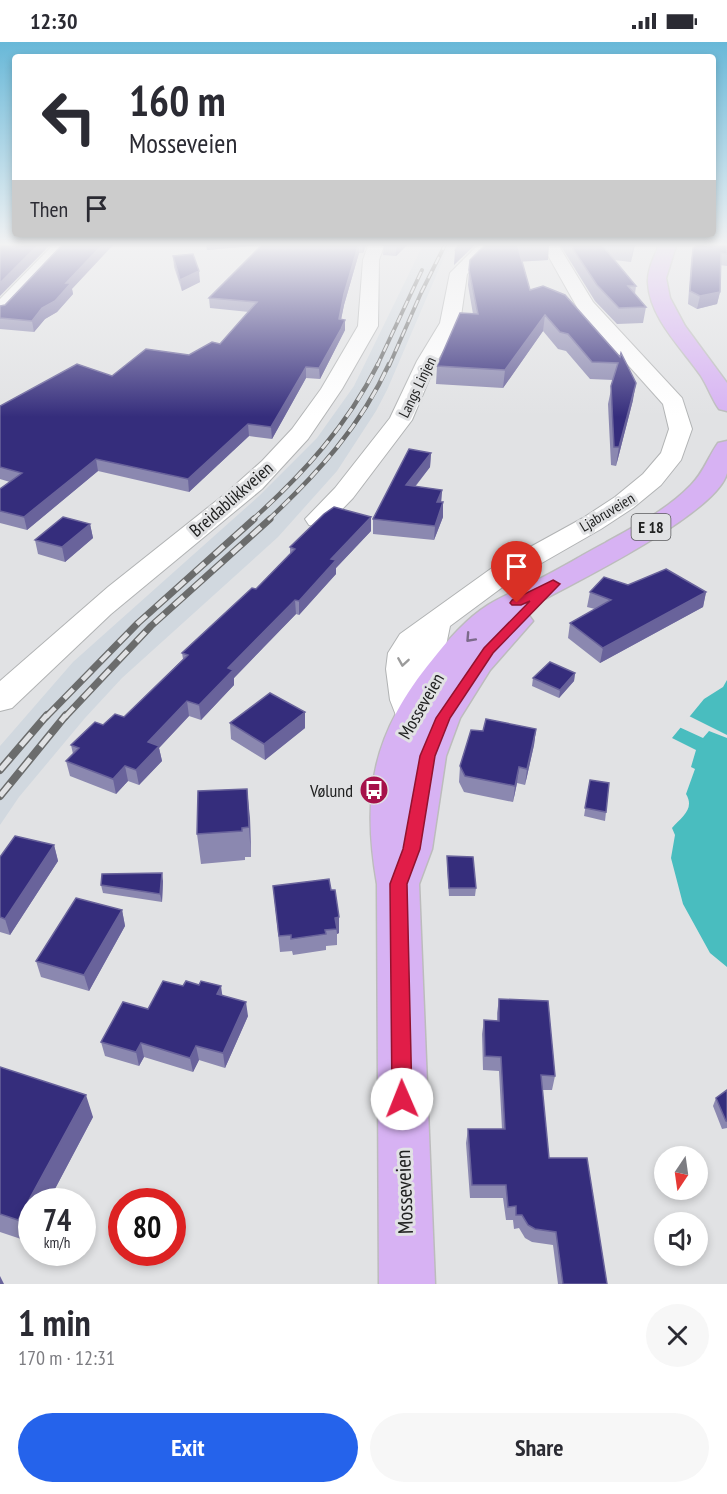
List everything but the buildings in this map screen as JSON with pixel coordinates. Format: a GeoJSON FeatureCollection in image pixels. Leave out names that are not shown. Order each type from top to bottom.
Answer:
{"type":"FeatureCollection","features":[{"type":"Feature","properties":{"kind":"highway"},"geometry":{"type":"LineString","coordinates":[[662,301],[677,329],[712,376],[727,404]]}},
{"type":"Feature","properties":{"kind":"highway","name":"Mosseveien"},"geometry":{"type":"LineString","coordinates":[[407,1284],[398,884],[390,849],[389,789],[396,750],[411,715],[489,651],[553,584],[676,512],[711,478],[727,448]]}},
{"type":"Feature","properties":{"kind":"highway","name":"Mosseveien"},"geometry":{"type":"LineString","coordinates":[[398,884],[412,849],[428,756],[443,718],[445,688]]}},
{"type":"Feature","properties":{"kind":"street","name":"Breidablikkveien"},"geometry":{"type":"LineString","coordinates":[[0,700],[54,647],[222,508],[271,464],[300,434],[333,388],[368,326],[370,301]]}},
{"type":"Feature","properties":{"kind":"street","name":"Langs Linjen"},"geometry":{"type":"LineString","coordinates":[[318,519],[344,492],[401,420],[426,361],[438,346],[450,323],[454,301]]}},
{"type":"Feature","properties":{"kind":"street","name":"Ljabruveien"},"geometry":{"type":"LineString","coordinates":[[411,715],[401,678],[404,654],[412,640],[487,583],[634,497],[667,463],[678,440],[681,423],[674,403],[583,301]]}},
{"type":"Feature","properties":{"kind":"street"},"geometry":{"type":"LineString","coordinates":[[436,621],[427,657],[445,688]]}},
{"type":"Feature","properties":{"kind":"shaded area"},"geometry":{"type":"Polygon","coordinates":[[[396,301],[425,301],[387,390],[337,471],[278,537],[122,678],[19,797],[0,825],[0,746],[73,662],[259,496],[317,438],[354,386],[396,301]]]}},
{"type":"Feature","properties":{"kind":"water"},"geometry":{"type":"Polygon","coordinates":[[[727,680],[727,967],[710,953],[683,904],[671,858],[675,835],[672,828],[688,808],[686,794],[695,769],[691,767],[696,750],[672,738],[704,699],[723,687],[727,680]]]}},
{"type":"Feature","properties":{"kind":"pier"},"geometry":{"type":"Polygon","coordinates":[[[689,716],[727,735],[727,738],[709,731],[703,738],[679,727],[689,716]]]}},
{"type":"Feature","properties":{"kind":"railway"},"geometry":{"type":"LineString","coordinates":[[377,365],[407,301]]}},
{"type":"Feature","properties":{"kind":"railway"},"geometry":{"type":"LineString","coordinates":[[389,366],[418,301]]}},
{"type":"Feature","properties":{"kind":"railway"},"geometry":{"type":"LineString","coordinates":[[268,520],[304,485],[336,448],[365,408],[389,364]]}},
{"type":"Feature","properties":{"kind":"railway"},"geometry":{"type":"LineString","coordinates":[[252,520],[289,485],[322,448],[352,408],[377,365]]}},
{"type":"Feature","properties":{"kind":"railway"},"geometry":{"type":"LineString","coordinates":[[46,717],[138,623],[254,519]]}},
{"type":"Feature","properties":{"kind":"railway"},"geometry":{"type":"LineString","coordinates":[[65,717],[151,626],[270,519]]}},
{"type":"Feature","properties":{"kind":"railway"},"geometry":{"type":"LineString","coordinates":[[0,770],[47,715]]}},
{"type":"Feature","properties":{"kind":"railway"},"geometry":{"type":"LineString","coordinates":[[0,796],[66,715]]}},
{"type":"Feature","properties":{"kind":"place","name":"Vølund"},"geometry":{"type":"Point","coordinates":[374,790]}},
{"type":"Feature","properties":{"kind":"route"},"geometry":{"type":"LineString","coordinates":[[402,1099],[398,884],[412,849],[428,756],[443,718],[489,651],[553,584],[517,603]]}}]}
